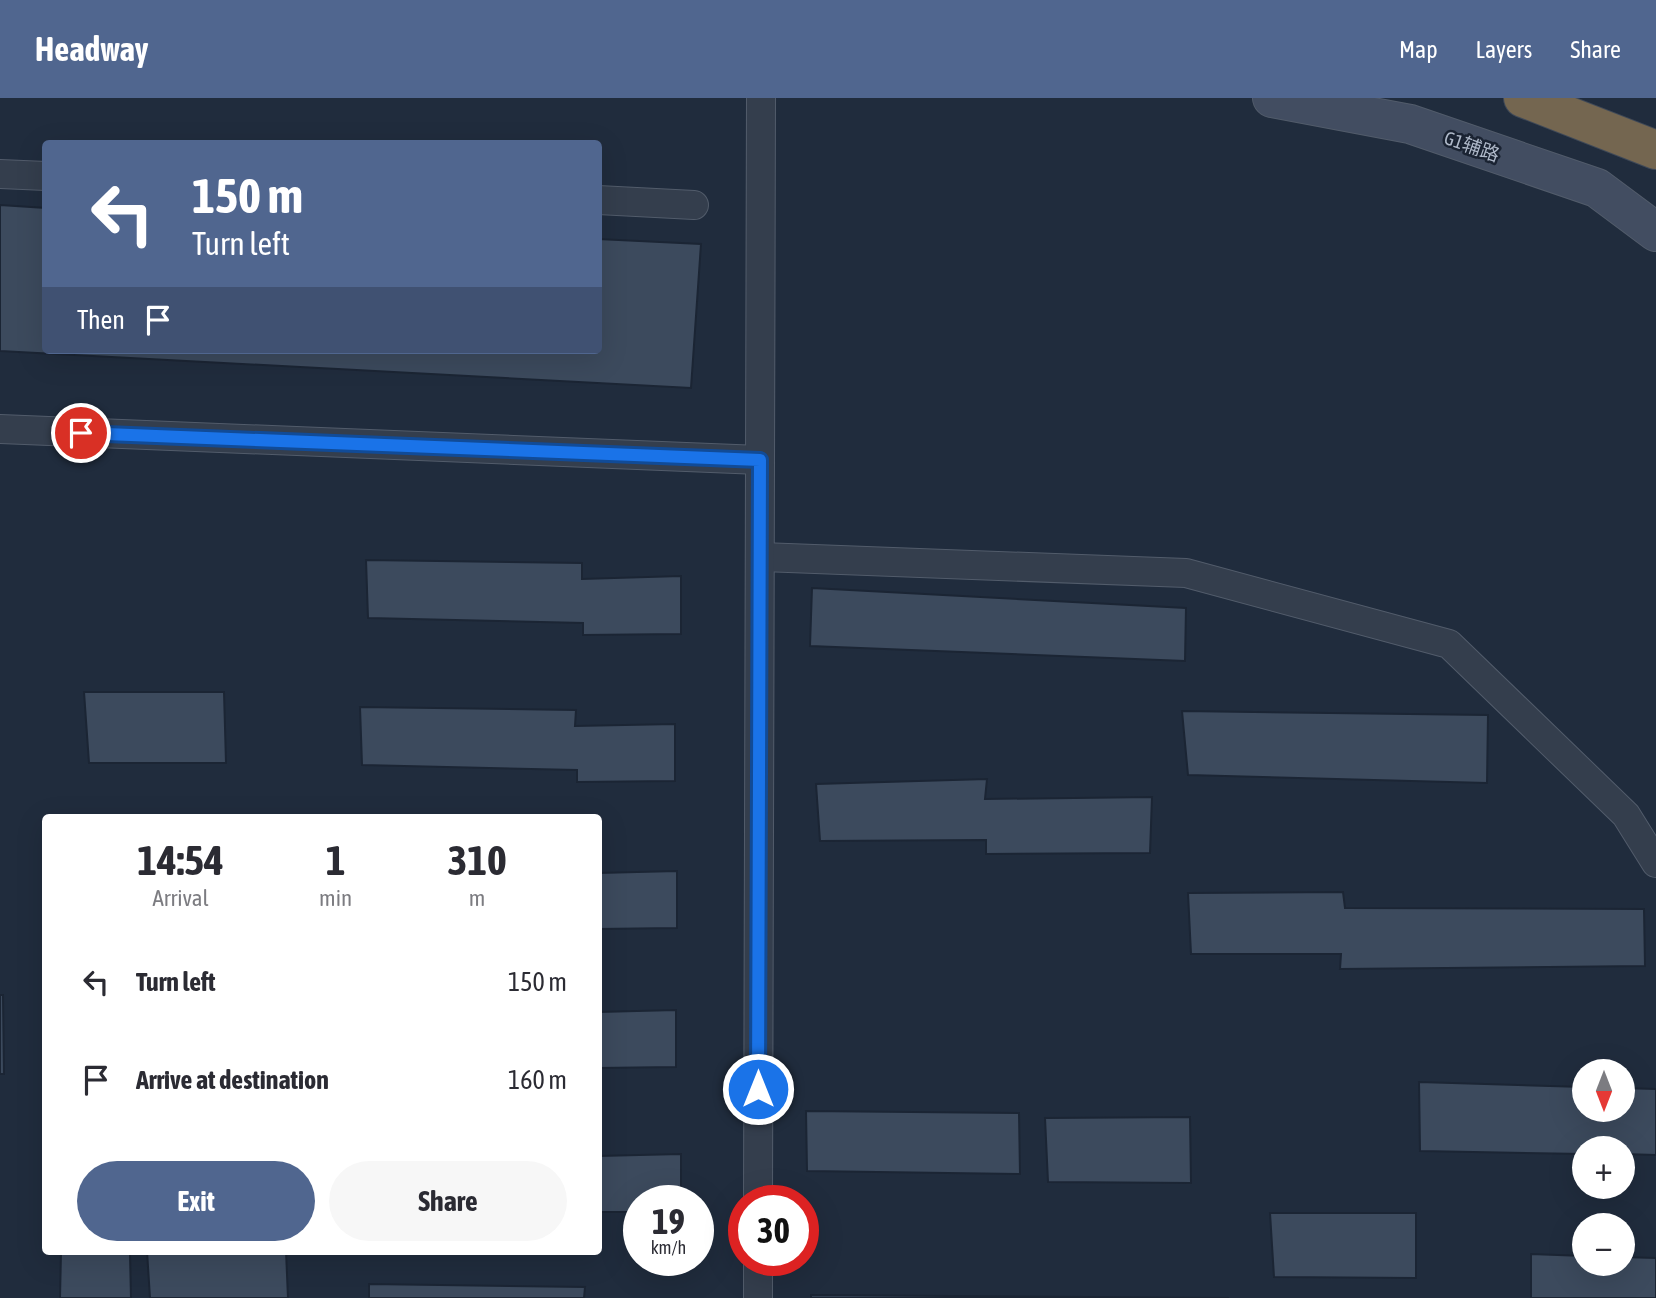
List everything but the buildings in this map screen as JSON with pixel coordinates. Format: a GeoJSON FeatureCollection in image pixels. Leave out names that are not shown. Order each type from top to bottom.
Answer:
{"type":"FeatureCollection","features":[{"type":"Feature","properties":{"kind":"highway"},"geometry":{"type":"LineString","coordinates":[[1523,98],[1656,150]]}},
{"type":"Feature","properties":{"kind":"street"},"geometry":{"type":"LineString","coordinates":[[758,1185],[761,98]]}},
{"type":"Feature","properties":{"kind":"street","name":"G1辅路"},"geometry":{"type":"LineString","coordinates":[[1272,98],[1410,124],[1597,188],[1656,232]]}},
{"type":"Feature","properties":{"kind":"street"},"geometry":{"type":"LineString","coordinates":[[0,174],[42,176]]}},
{"type":"Feature","properties":{"kind":"street"},"geometry":{"type":"LineString","coordinates":[[602,200],[694,205]]}},
{"type":"Feature","properties":{"kind":"street"},"geometry":{"type":"LineString","coordinates":[[0,429],[760,460]]}},
{"type":"Feature","properties":{"kind":"street"},"geometry":{"type":"LineString","coordinates":[[760,557],[1186,573],[1449,644],[1626,815],[1656,863]]}},
{"type":"Feature","properties":{"kind":"street"},"geometry":{"type":"LineString","coordinates":[[758,1276],[758,1298]]}},
{"type":"Feature","properties":{"kind":"route"},"geometry":{"type":"LineString","coordinates":[[81,433],[760,460],[758,1089]]}}]}
